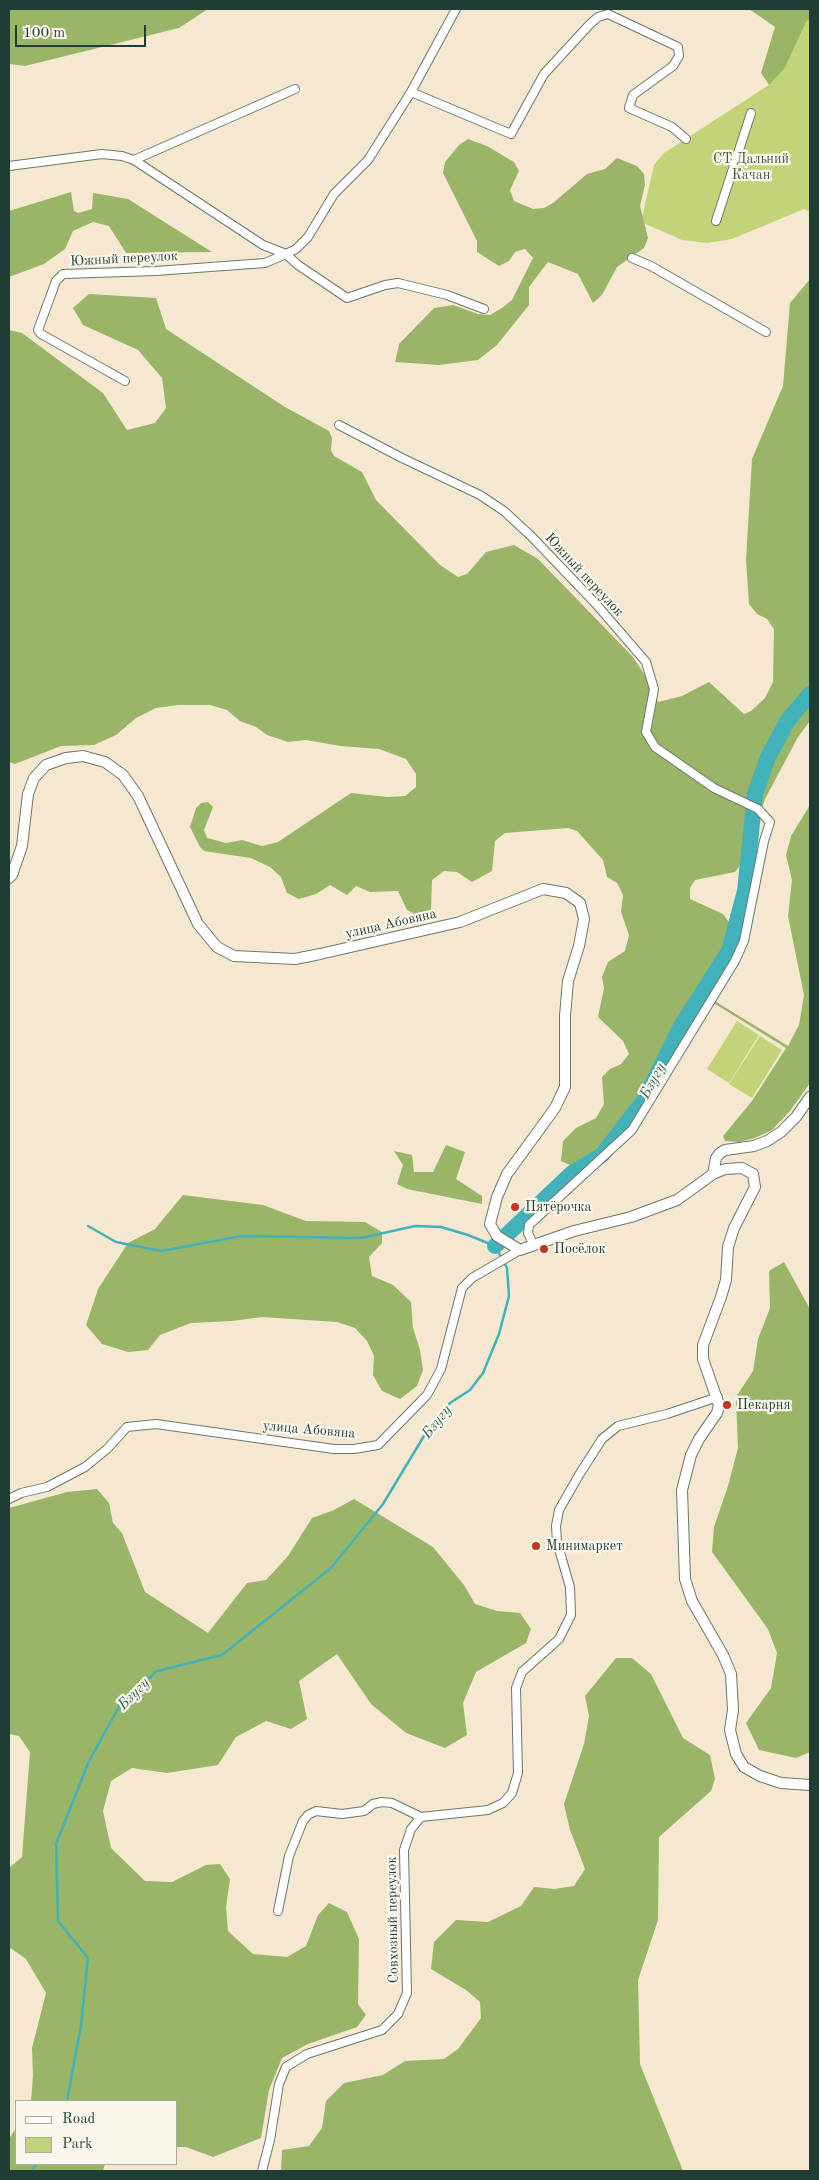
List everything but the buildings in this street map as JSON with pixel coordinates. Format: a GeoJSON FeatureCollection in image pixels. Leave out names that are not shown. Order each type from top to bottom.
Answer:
{"type":"FeatureCollection","features":[{"type":"Feature","properties":{"kind":"street","name":"Южный переулок"},"geometry":{"type":"LineString","coordinates":[[125,381],[41,334],[38,330],[59,277],[74,272],[156,271],[265,263],[296,249],[308,237],[334,194],[368,160],[411,92],[456,9]]}},
{"type":"Feature","properties":{"kind":"street"},"geometry":{"type":"LineString","coordinates":[[411,92],[511,134],[544,74],[590,24],[598,17],[608,14],[678,47],[679,56],[673,66],[633,95],[629,108],[672,127],[686,139]]}},
{"type":"Feature","properties":{"kind":"street"},"geometry":{"type":"LineString","coordinates":[[134,160],[295,89]]}},
{"type":"Feature","properties":{"kind":"street"},"geometry":{"type":"LineString","coordinates":[[716,221],[751,113]]}},
{"type":"Feature","properties":{"kind":"street"},"geometry":{"type":"LineString","coordinates":[[9,166],[102,154],[113,154],[134,160],[263,245],[286,254],[298,265],[347,298],[385,285],[398,283],[447,295],[484,309]]}},
{"type":"Feature","properties":{"kind":"street"},"geometry":{"type":"LineString","coordinates":[[632,258],[651,266],[711,299],[766,332]]}},
{"type":"Feature","properties":{"kind":"street","name":"Южный переулок"},"geometry":{"type":"LineString","coordinates":[[339,424],[402,458],[480,495],[504,511],[531,536],[596,604],[646,662],[654,689],[646,732],[655,747],[714,788],[758,809],[770,822],[764,841],[744,941],[735,961],[632,1130],[529,1225],[528,1233],[533,1244]]}},
{"type":"Feature","properties":{"kind":"street","name":"улица Абовяна"},"geometry":{"type":"LineString","coordinates":[[9,878],[22,846],[28,794],[34,778],[46,765],[66,758],[83,756],[105,762],[123,775],[138,796],[198,924],[217,947],[234,956],[261,959],[304,958],[460,922],[543,889],[566,893],[580,903],[584,919],[579,946],[568,981],[565,1016],[565,1087],[555,1108],[507,1174],[496,1197],[490,1224],[497,1236],[520,1250]]}},
{"type":"Feature","properties":{"kind":"street"},"geometry":{"type":"LineString","coordinates":[[713,1174],[716,1158],[720,1153],[725,1150],[754,1146],[781,1132],[796,1117],[810,1097]]}},
{"type":"Feature","properties":{"kind":"street","name":"улица Абовяна"},"geometry":{"type":"LineString","coordinates":[[9,1499],[21,1493],[47,1487],[85,1467],[107,1449],[128,1427],[156,1424],[334,1449],[354,1449],[378,1445],[427,1394],[441,1369],[462,1288],[472,1278],[533,1244],[574,1231],[632,1217],[677,1200],[713,1174],[733,1167],[748,1170],[755,1178],[755,1187],[734,1228],[728,1247],[726,1280],[722,1297],[703,1345],[703,1359],[718,1397]]}},
{"type":"Feature","properties":{"kind":"street"},"geometry":{"type":"LineString","coordinates":[[278,1911],[289,1856],[303,1821],[316,1811],[342,1814],[364,1811],[374,1804],[392,1803],[421,1817],[488,1810],[503,1803],[512,1793],[518,1773],[516,1688],[522,1672],[559,1639],[571,1615],[570,1587],[557,1542],[559,1510],[602,1439],[618,1426],[667,1414],[718,1397],[717,1412],[691,1455],[682,1490],[684,1579],[692,1601],[723,1654],[731,1674],[733,1710],[730,1730],[736,1754],[744,1767],[760,1776],[781,1783],[810,1785]]}},
{"type":"Feature","properties":{"kind":"street","name":"Совхозный переулок"},"geometry":{"type":"LineString","coordinates":[[262,2171],[270,2140],[279,2084],[286,2067],[307,2054],[382,2030],[398,2014],[407,1993],[404,1850],[411,1829],[421,1817]]}},
{"type":"Feature","properties":{"kind":"green space"},"geometry":{"type":"Polygon","coordinates":[[[9,9],[208,9],[179,28],[25,66],[9,64],[9,9]]]}},
{"type":"Feature","properties":{"kind":"green space"},"geometry":{"type":"Polygon","coordinates":[[[749,9],[810,9],[810,19],[806,22],[785,68],[769,85],[761,73],[775,27],[749,9]]]}},
{"type":"Feature","properties":{"kind":"green space","name":"СТ Дальний Качан"},"geometry":{"type":"Polygon","coordinates":[[[810,19],[810,212],[804,209],[732,239],[707,243],[682,240],[641,222],[654,165],[664,153],[769,85],[785,68],[806,22],[810,19]]]}},
{"type":"Feature","properties":{"kind":"green space"},"geometry":{"type":"Polygon","coordinates":[[[468,139],[487,146],[514,162],[519,171],[510,190],[514,201],[533,209],[544,208],[553,203],[587,174],[605,169],[617,158],[637,166],[644,174],[645,185],[640,206],[648,238],[644,248],[617,267],[602,295],[593,303],[578,274],[548,262],[529,287],[529,305],[497,345],[478,360],[439,365],[395,362],[399,344],[434,308],[453,305],[478,314],[490,315],[502,308],[512,300],[533,258],[525,249],[515,252],[509,261],[499,266],[477,252],[477,241],[443,173],[445,162],[459,145],[468,139]]]}},
{"type":"Feature","properties":{"kind":"green space"},"geometry":{"type":"Polygon","coordinates":[[[71,192],[74,211],[78,213],[92,209],[93,193],[128,199],[212,252],[126,253],[109,226],[93,222],[73,231],[65,249],[44,264],[9,277],[9,211],[71,192]]]}},
{"type":"Feature","properties":{"kind":"green space"},"geometry":{"type":"Polygon","coordinates":[[[810,279],[810,721],[798,737],[765,799],[744,860],[735,872],[695,880],[690,888],[690,899],[723,914],[731,925],[730,945],[705,995],[788,1046],[799,1025],[804,995],[788,916],[792,880],[786,855],[791,836],[810,805],[810,1083],[790,1111],[772,1130],[755,1138],[739,1142],[725,1141],[723,1136],[752,1101],[786,1048],[704,997],[633,1122],[607,1152],[581,1170],[561,1161],[563,1141],[576,1128],[596,1118],[604,1104],[602,1077],[610,1069],[621,1064],[629,1054],[623,1041],[598,1017],[604,988],[602,977],[608,962],[625,951],[629,935],[621,912],[623,895],[617,883],[607,877],[603,860],[577,831],[568,828],[505,833],[495,841],[492,871],[472,882],[457,872],[444,871],[432,880],[431,910],[423,918],[407,910],[398,891],[370,892],[356,886],[347,895],[330,885],[316,894],[299,899],[287,893],[281,877],[270,867],[251,858],[204,851],[190,827],[196,808],[201,803],[208,802],[213,807],[204,830],[207,838],[226,843],[242,840],[262,846],[278,842],[351,793],[387,797],[405,796],[416,787],[416,774],[406,759],[379,749],[340,746],[306,740],[288,742],[267,735],[256,727],[240,721],[227,710],[210,705],[178,705],[156,708],[136,718],[116,735],[94,745],[61,746],[15,764],[9,762],[9,330],[22,333],[103,393],[127,430],[155,423],[166,408],[162,378],[138,350],[83,325],[73,308],[89,294],[156,298],[166,329],[285,407],[329,431],[332,438],[331,450],[334,456],[362,472],[376,500],[440,565],[458,577],[467,574],[486,552],[514,545],[538,559],[632,656],[643,672],[658,702],[682,696],[709,682],[744,714],[751,711],[765,698],[773,682],[774,629],[767,619],[757,614],[749,604],[746,560],[752,459],[783,386],[790,303],[810,279]]]}},
{"type":"Feature","properties":{"kind":"green space"},"geometry":{"type":"Polygon","coordinates":[[[737,1021],[759,1035],[729,1083],[707,1069],[737,1021]]]}},
{"type":"Feature","properties":{"kind":"green space"},"geometry":{"type":"Polygon","coordinates":[[[760,1036],[782,1050],[752,1098],[729,1084],[760,1036]]]}},
{"type":"Feature","properties":{"kind":"green space"},"geometry":{"type":"Polygon","coordinates":[[[446,1145],[465,1152],[456,1179],[482,1196],[482,1204],[407,1189],[397,1184],[403,1165],[394,1151],[412,1155],[414,1172],[433,1172],[446,1145]]]}},
{"type":"Feature","properties":{"kind":"green space"},"geometry":{"type":"Polygon","coordinates":[[[183,1195],[263,1205],[306,1221],[365,1222],[382,1232],[382,1243],[369,1257],[372,1276],[393,1285],[411,1302],[413,1328],[420,1350],[423,1370],[417,1386],[400,1399],[382,1391],[373,1375],[374,1356],[367,1341],[355,1328],[337,1322],[262,1317],[191,1323],[160,1335],[148,1350],[128,1352],[102,1344],[86,1325],[98,1289],[128,1243],[155,1229],[183,1195]]]}},
{"type":"Feature","properties":{"kind":"green space"},"geometry":{"type":"Polygon","coordinates":[[[784,1262],[810,1309],[810,1752],[796,1758],[759,1750],[746,1723],[771,1688],[777,1653],[768,1629],[712,1552],[714,1527],[738,1448],[736,1397],[753,1371],[758,1339],[770,1308],[769,1271],[784,1262]]]}},
{"type":"Feature","properties":{"kind":"green space"},"geometry":{"type":"Polygon","coordinates":[[[97,1489],[109,1503],[113,1523],[122,1533],[145,1592],[208,1633],[247,1583],[266,1580],[288,1556],[312,1518],[334,1510],[354,1499],[433,1547],[464,1585],[475,1604],[497,1611],[520,1613],[531,1629],[526,1643],[476,1672],[463,1703],[467,1735],[445,1748],[406,1733],[371,1704],[337,1654],[299,1681],[307,1719],[291,1729],[266,1721],[236,1737],[218,1765],[167,1773],[132,1768],[111,1781],[103,1811],[111,1848],[145,1881],[172,1882],[206,1865],[220,1864],[230,1879],[226,1907],[228,1931],[253,1954],[287,1957],[306,1946],[318,1915],[329,1903],[347,1912],[359,1939],[358,2004],[366,2015],[357,2027],[308,2044],[282,2058],[269,2090],[261,2138],[213,2157],[186,2147],[178,2147],[178,2100],[31,2100],[32,2048],[46,1993],[26,1959],[9,1947],[9,1868],[22,1857],[30,1752],[19,1736],[9,1734],[9,1508],[67,1492],[97,1489]]]}},
{"type":"Feature","properties":{"kind":"green space"},"geometry":{"type":"Polygon","coordinates":[[[616,1658],[632,1658],[651,1674],[683,1738],[710,1755],[715,1779],[711,1791],[659,1837],[658,1920],[638,1980],[640,2064],[683,2171],[281,2171],[282,2150],[309,2146],[322,2128],[326,2101],[344,2083],[383,2075],[405,2061],[444,2059],[458,2049],[481,2018],[480,2002],[466,1990],[431,1969],[434,1942],[456,1920],[488,1922],[521,1906],[534,1887],[554,1889],[574,1886],[585,1869],[570,1830],[564,1804],[584,1744],[589,1716],[585,1696],[616,1658]]]}},
{"type":"Feature","properties":{"kind":"green space"},"geometry":{"type":"Polygon","coordinates":[[[15,2130],[15,2165],[105,2165],[103,2171],[9,2171],[9,2139],[15,2130]]]}},
{"type":"Feature","properties":{"kind":"waterway","name":"Бзугу"},"geometry":{"type":"LineString","coordinates":[[495,1246],[572,1173],[602,1155],[645,1099],[681,1026],[729,951],[745,891],[755,794],[768,757],[788,720],[810,694]]}},
{"type":"Feature","properties":{"kind":"waterway","name":"Бзугу"},"geometry":{"type":"LineString","coordinates":[[67,2100],[81,2025],[88,1958],[58,1921],[56,1844],[89,1761],[120,1705],[157,1671],[222,1655],[331,1568],[383,1504],[430,1426],[450,1403],[470,1390],[483,1373],[499,1334],[509,1296],[507,1268],[495,1246],[441,1227],[415,1226],[361,1238],[242,1236],[161,1251],[116,1242],[88,1226]]}},
{"type":"Feature","properties":{"kind":"waterway","name":"Бзугу"},"geometry":{"type":"LineString","coordinates":[[32,2171],[35,2165]]}},
{"type":"Feature","properties":{"kind":"place","name":"Пятёрочка"},"geometry":{"type":"Point","coordinates":[515,1207]}},
{"type":"Feature","properties":{"kind":"place","name":"Посёлок"},"geometry":{"type":"Point","coordinates":[544,1249]}},
{"type":"Feature","properties":{"kind":"place","name":"Пекарня"},"geometry":{"type":"Point","coordinates":[727,1405]}},
{"type":"Feature","properties":{"kind":"place","name":"Минимаркет"},"geometry":{"type":"Point","coordinates":[536,1546]}}]}
